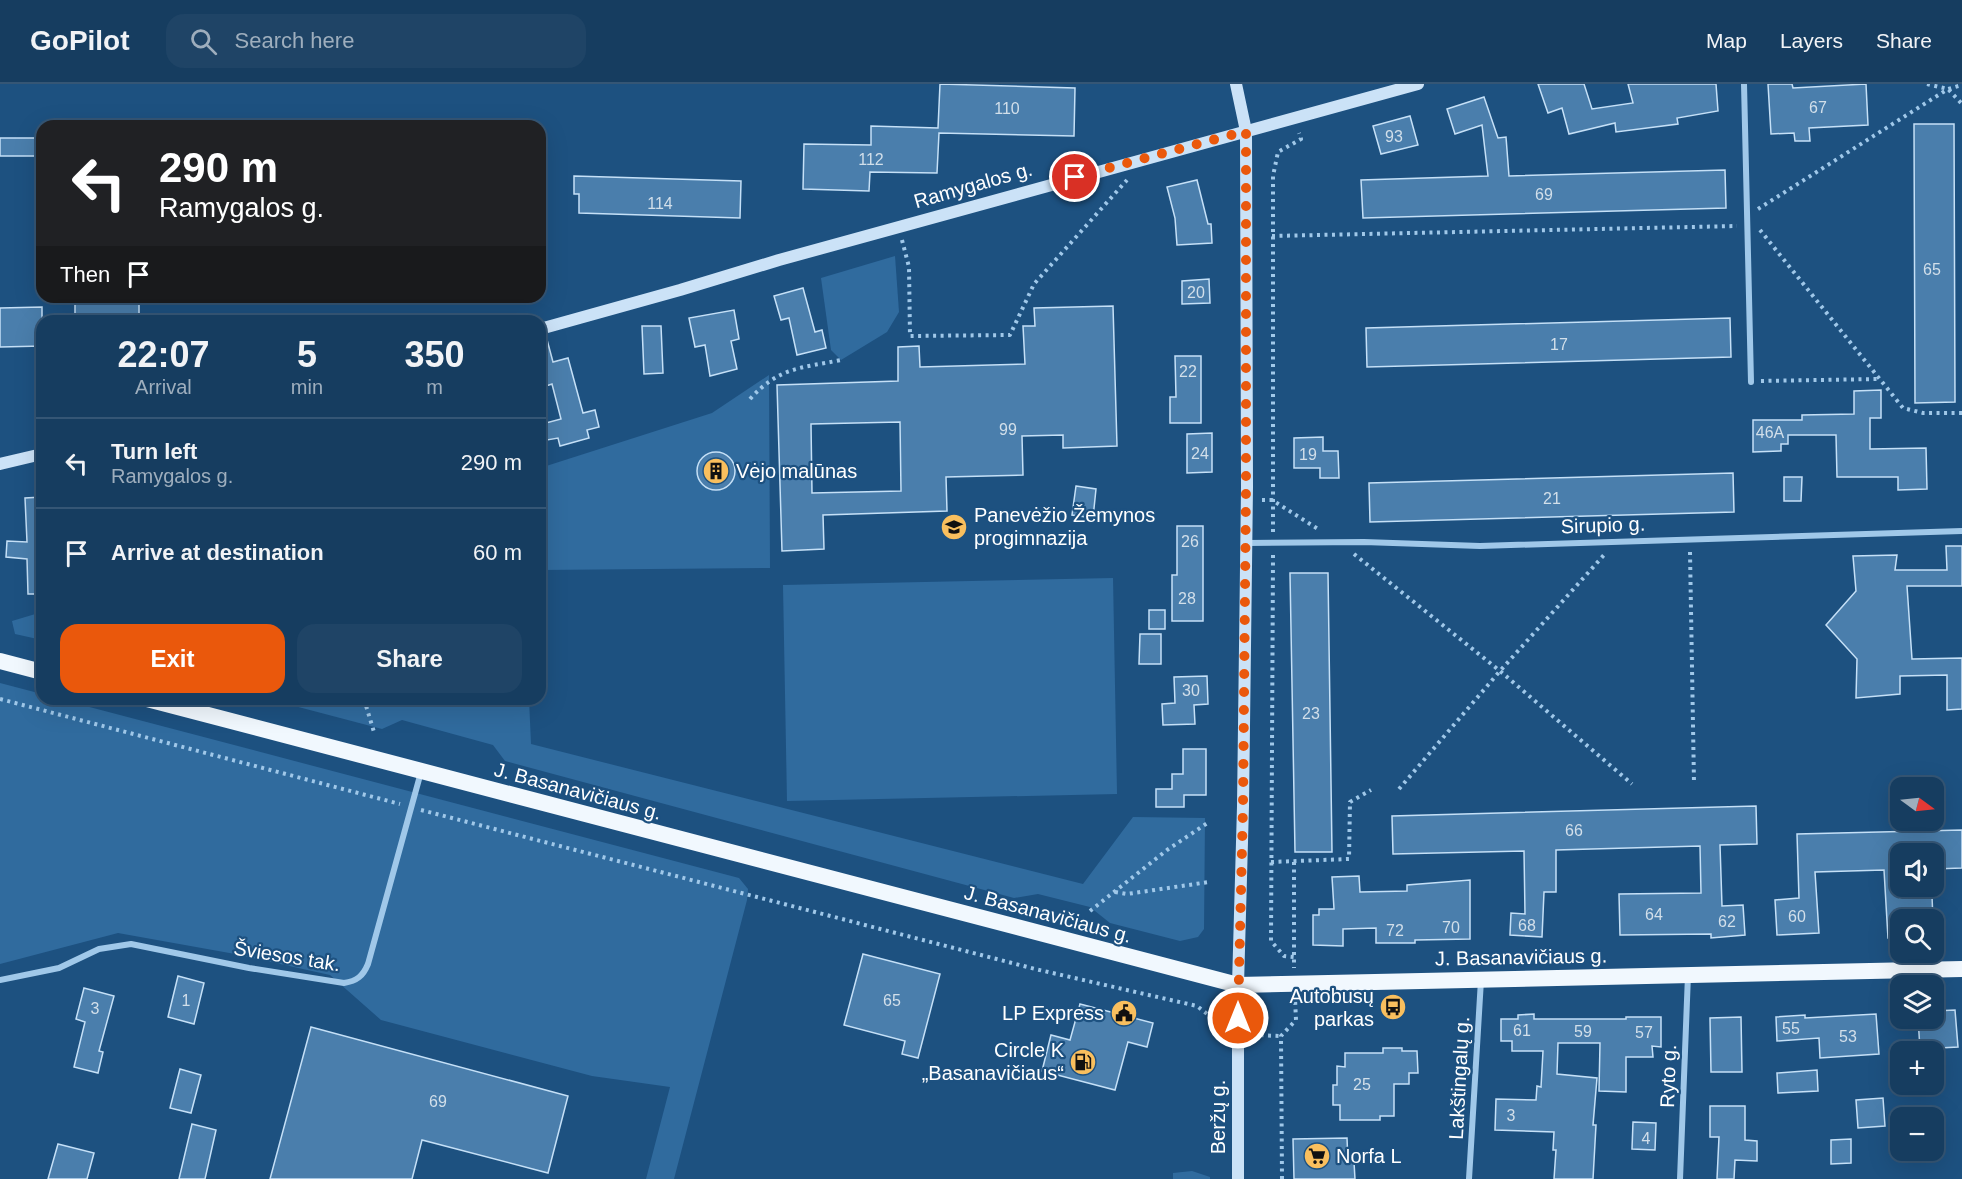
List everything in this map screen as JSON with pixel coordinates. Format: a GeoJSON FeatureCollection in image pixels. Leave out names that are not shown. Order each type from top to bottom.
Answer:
{"type":"FeatureCollection","features":[{"type":"Feature","properties":{"kind":"highway"},"geometry":{"type":"LineString","coordinates":[[0,660],[36,670]]}},
{"type":"Feature","properties":{"kind":"highway","name":"J. Basanavičiaus g."},"geometry":{"type":"LineString","coordinates":[[170,705],[1238,985],[1962,969]]}},
{"type":"Feature","properties":{"kind":"main road","name":"Beržų g."},"geometry":{"type":"LineString","coordinates":[[1236,84],[1246,131],[1246,501],[1243,806],[1238,985],[1238,1179]]}},
{"type":"Feature","properties":{"kind":"main road","name":"Ramygalos g."},"geometry":{"type":"LineString","coordinates":[[546,327],[899,226],[1418,84]]}},
{"type":"Feature","properties":{"kind":"main road"},"geometry":{"type":"LineString","coordinates":[[0,464],[36,455]]}},
{"type":"Feature","properties":{"kind":"street"},"geometry":{"type":"LineString","coordinates":[[1744,84],[1751,382]]}},
{"type":"Feature","properties":{"kind":"street","name":"Sirupio g."},"geometry":{"type":"LineString","coordinates":[[1245,543],[1338,542],[1480,546],[1962,531]]}},
{"type":"Feature","properties":{"kind":"street","name":"Šviesos tak."},"geometry":{"type":"LineString","coordinates":[[0,980],[59,969],[99,949],[131,944],[249,968],[344,983],[355,982],[364,973],[368,964],[421,771]]}},
{"type":"Feature","properties":{"kind":"street","name":"Ryto g."},"geometry":{"type":"LineString","coordinates":[[1680,1179],[1688,975]]}},
{"type":"Feature","properties":{"kind":"street","name":"Lakštingalų g."},"geometry":{"type":"LineString","coordinates":[[1469,1179],[1481,979]]}},
{"type":"Feature","properties":{"kind":"path"},"geometry":{"type":"LineString","coordinates":[[1927,84],[1948,89],[1962,104]]}},
{"type":"Feature","properties":{"kind":"path"},"geometry":{"type":"LineString","coordinates":[[1962,86],[1948,89],[1748,215],[1904,408],[1923,413],[1962,413]]}},
{"type":"Feature","properties":{"kind":"path"},"geometry":{"type":"LineString","coordinates":[[899,226],[909,267],[910,336],[1010,335],[1034,284],[1148,158]]}},
{"type":"Feature","properties":{"kind":"path"},"geometry":{"type":"LineString","coordinates":[[1272,236],[1748,226]]}},
{"type":"Feature","properties":{"kind":"path"},"geometry":{"type":"LineString","coordinates":[[750,399],[771,378],[788,370],[841,360]]}},
{"type":"Feature","properties":{"kind":"path"},"geometry":{"type":"LineString","coordinates":[[1751,382],[1881,379]]}},
{"type":"Feature","properties":{"kind":"path"},"geometry":{"type":"LineString","coordinates":[[1246,501],[1272,500],[1338,542],[1500,671],[1632,784]]}},
{"type":"Feature","properties":{"kind":"path"},"geometry":{"type":"LineString","coordinates":[[1689,539],[1694,783]]}},
{"type":"Feature","properties":{"kind":"path"},"geometry":{"type":"LineString","coordinates":[[1400,789],[1500,671],[1616,541]]}},
{"type":"Feature","properties":{"kind":"path"},"geometry":{"type":"LineString","coordinates":[[0,699],[1035,969],[1197,1006],[1211,1017],[1216,1034]]}},
{"type":"Feature","properties":{"kind":"path"},"geometry":{"type":"LineString","coordinates":[[366,705],[374,732]]}},
{"type":"Feature","properties":{"kind":"path"},"geometry":{"type":"LineString","coordinates":[[1271,862],[1349,859],[1350,802],[1371,790]]}},
{"type":"Feature","properties":{"kind":"path"},"geometry":{"type":"LineString","coordinates":[[1090,912],[1167,850],[1209,822]]}},
{"type":"Feature","properties":{"kind":"path"},"geometry":{"type":"LineString","coordinates":[[1294,862],[1294,957]]}},
{"type":"Feature","properties":{"kind":"path"},"geometry":{"type":"LineString","coordinates":[[1114,891],[1127,894],[1209,882]]}},
{"type":"Feature","properties":{"kind":"path"},"geometry":{"type":"LineString","coordinates":[[1282,1179],[1281,1036],[1296,1020]]}},
{"type":"Feature","properties":{"kind":"path"},"geometry":{"type":"LineString","coordinates":[[1264,1036],[1281,1036]]}},
{"type":"Feature","properties":{"kind":"shaded area"},"geometry":{"type":"Polygon","coordinates":[[[895,256],[899,312],[887,332],[841,360],[831,350],[821,278],[895,256]]]}},
{"type":"Feature","properties":{"kind":"shaded area"},"geometry":{"type":"Polygon","coordinates":[[[769,375],[770,568],[546,570],[546,466],[712,413],[769,375]]]}},
{"type":"Feature","properties":{"kind":"shaded area"},"geometry":{"type":"Polygon","coordinates":[[[1113,578],[1117,794],[787,801],[783,585],[1113,578]]]}},
{"type":"Feature","properties":{"kind":"shaded area"},"geometry":{"type":"Polygon","coordinates":[[[36,614],[36,639],[15,634],[12,621],[36,614]]]}},
{"type":"Feature","properties":{"kind":"shaded area"},"geometry":{"type":"Polygon","coordinates":[[[0,683],[36,692],[36,705],[82,705],[739,878],[748,889],[674,1179],[646,1179],[670,1087],[592,1076],[381,1020],[330,975],[235,954],[118,933],[0,964],[0,683]]]}},
{"type":"Feature","properties":{"kind":"shaded area"},"geometry":{"type":"Polygon","coordinates":[[[291,705],[529,705],[531,744],[1083,884],[1133,817],[1205,818],[1204,929],[1198,937],[1180,941],[1110,923],[1090,907],[1038,894],[1014,898],[505,761],[493,745],[402,720],[382,729],[291,705]]]}},
{"type":"Feature","properties":{"kind":"shaded area"},"geometry":{"type":"Polygon","coordinates":[[[1192,1171],[1210,1177],[1210,1179],[1173,1179],[1173,1173],[1192,1171]]]}},
{"type":"Feature","properties":{"kind":"building"},"geometry":{"type":"Polygon","coordinates":[[[940,84],[1075,88],[1074,136],[939,133],[937,173],[870,172],[869,191],[803,189],[804,144],[871,145],[871,126],[938,128],[940,84]]]}},
{"type":"Feature","properties":{"kind":"building"},"geometry":{"type":"Polygon","coordinates":[[[1538,84],[1584,84],[1592,109],[1633,103],[1628,84],[1716,84],[1718,111],[1677,118],[1678,124],[1616,132],[1615,123],[1569,134],[1562,108],[1548,113],[1538,84]]]}},
{"type":"Feature","properties":{"kind":"building"},"geometry":{"type":"Polygon","coordinates":[[[1768,84],[1792,84],[1793,88],[1866,84],[1868,125],[1809,128],[1810,141],[1795,141],[1794,133],[1771,134],[1768,84]]]}},
{"type":"Feature","properties":{"kind":"building"},"geometry":{"type":"Polygon","coordinates":[[[1484,97],[1498,138],[1506,137],[1509,176],[1725,170],[1726,208],[1363,218],[1361,180],[1488,176],[1482,125],[1455,134],[1447,109],[1484,97]]]}},
{"type":"Feature","properties":{"kind":"building"},"geometry":{"type":"Polygon","coordinates":[[[1410,116],[1418,145],[1381,154],[1373,126],[1410,116]]]}},
{"type":"Feature","properties":{"kind":"building"},"geometry":{"type":"Polygon","coordinates":[[[1914,124],[1954,124],[1955,402],[1915,403],[1914,124]]]}},
{"type":"Feature","properties":{"kind":"building"},"geometry":{"type":"Polygon","coordinates":[[[0,138],[36,138],[36,156],[0,156],[0,138]]]}},
{"type":"Feature","properties":{"kind":"building"},"geometry":{"type":"Polygon","coordinates":[[[574,176],[741,181],[740,218],[579,213],[579,194],[574,194],[574,176]]]}},
{"type":"Feature","properties":{"kind":"building"},"geometry":{"type":"Polygon","coordinates":[[[1197,180],[1208,224],[1211,224],[1212,243],[1177,245],[1175,218],[1167,187],[1197,180]]]}},
{"type":"Feature","properties":{"kind":"building"},"geometry":{"type":"Polygon","coordinates":[[[1209,279],[1210,303],[1182,304],[1182,281],[1209,279]]]}},
{"type":"Feature","properties":{"kind":"building"},"geometry":{"type":"Polygon","coordinates":[[[803,288],[815,332],[822,330],[826,348],[797,355],[789,318],[781,320],[774,296],[803,288]]]}},
{"type":"Feature","properties":{"kind":"building"},"geometry":{"type":"Polygon","coordinates":[[[75,303],[139,303],[139,315],[75,315],[75,303]]]}},
{"type":"Feature","properties":{"kind":"building"},"geometry":{"type":"Polygon","coordinates":[[[1113,306],[1117,446],[1063,448],[1063,435],[1022,436],[1023,475],[946,477],[947,511],[823,515],[824,549],[782,551],[777,385],[898,381],[898,347],[919,346],[920,367],[1025,364],[1023,326],[1035,326],[1034,308],[1113,306]],[[900,422],[811,424],[812,493],[901,491],[900,422]]]}},
{"type":"Feature","properties":{"kind":"building"},"geometry":{"type":"Polygon","coordinates":[[[42,307],[42,315],[36,315],[36,346],[0,347],[0,308],[42,307]]]}},
{"type":"Feature","properties":{"kind":"building"},"geometry":{"type":"Polygon","coordinates":[[[734,310],[739,339],[731,341],[737,369],[710,376],[705,345],[695,347],[689,318],[734,310]]]}},
{"type":"Feature","properties":{"kind":"building"},"geometry":{"type":"Polygon","coordinates":[[[1730,318],[1731,357],[1367,367],[1366,328],[1730,318]]]}},
{"type":"Feature","properties":{"kind":"building"},"geometry":{"type":"Polygon","coordinates":[[[642,326],[661,326],[663,373],[644,374],[642,326]]]}},
{"type":"Feature","properties":{"kind":"building"},"geometry":{"type":"Polygon","coordinates":[[[546,336],[553,362],[568,358],[583,413],[595,410],[599,427],[587,430],[589,438],[560,446],[558,438],[547,440],[546,423],[561,419],[552,384],[546,386],[546,336]]]}},
{"type":"Feature","properties":{"kind":"building"},"geometry":{"type":"Polygon","coordinates":[[[1175,356],[1201,356],[1201,423],[1170,423],[1170,397],[1176,397],[1175,356]]]}},
{"type":"Feature","properties":{"kind":"building"},"geometry":{"type":"Polygon","coordinates":[[[1881,390],[1881,418],[1870,418],[1870,449],[1926,448],[1927,489],[1898,490],[1898,477],[1837,477],[1836,435],[1788,435],[1788,444],[1781,444],[1781,451],[1753,452],[1753,420],[1802,420],[1802,415],[1854,414],[1854,391],[1881,390]]]}},
{"type":"Feature","properties":{"kind":"building"},"geometry":{"type":"Polygon","coordinates":[[[1212,433],[1212,472],[1187,473],[1187,434],[1212,433]]]}},
{"type":"Feature","properties":{"kind":"building"},"geometry":{"type":"Polygon","coordinates":[[[1323,437],[1323,451],[1338,451],[1339,478],[1320,478],[1320,468],[1294,468],[1294,438],[1323,437]]]}},
{"type":"Feature","properties":{"kind":"building","name":"Vėjo malūnas"},"geometry":{"type":"Polygon","coordinates":[[[716,452],[729,458],[735,471],[729,484],[716,490],[703,484],[697,471],[703,458],[716,452]]]}},
{"type":"Feature","properties":{"kind":"building"},"geometry":{"type":"Polygon","coordinates":[[[1733,473],[1734,512],[1370,522],[1369,483],[1733,473]]]}},
{"type":"Feature","properties":{"kind":"building"},"geometry":{"type":"Polygon","coordinates":[[[1784,477],[1802,477],[1801,501],[1784,501],[1784,477]]]}},
{"type":"Feature","properties":{"kind":"building"},"geometry":{"type":"Polygon","coordinates":[[[1076,486],[1096,489],[1093,518],[1072,515],[1076,486]]]}},
{"type":"Feature","properties":{"kind":"building"},"geometry":{"type":"Polygon","coordinates":[[[36,497],[36,594],[28,594],[27,559],[6,557],[7,541],[27,542],[25,498],[36,497]]]}},
{"type":"Feature","properties":{"kind":"building"},"geometry":{"type":"Polygon","coordinates":[[[1177,526],[1203,526],[1203,621],[1172,621],[1172,575],[1177,575],[1177,526]]]}},
{"type":"Feature","properties":{"kind":"building"},"geometry":{"type":"Polygon","coordinates":[[[1946,546],[1962,546],[1962,586],[1907,586],[1912,659],[1962,658],[1962,709],[1947,710],[1947,675],[1900,676],[1900,694],[1856,698],[1857,659],[1826,625],[1856,591],[1853,556],[1897,555],[1895,570],[1947,570],[1946,546]]]}},
{"type":"Feature","properties":{"kind":"building"},"geometry":{"type":"Polygon","coordinates":[[[1290,573],[1328,573],[1332,852],[1295,852],[1290,573]]]}},
{"type":"Feature","properties":{"kind":"building"},"geometry":{"type":"Polygon","coordinates":[[[1149,610],[1165,610],[1165,629],[1149,629],[1149,610]]]}},
{"type":"Feature","properties":{"kind":"building"},"geometry":{"type":"Polygon","coordinates":[[[1140,634],[1161,634],[1161,664],[1139,664],[1140,634]]]}},
{"type":"Feature","properties":{"kind":"building"},"geometry":{"type":"Polygon","coordinates":[[[1207,676],[1208,704],[1194,705],[1195,724],[1163,725],[1162,704],[1175,703],[1174,677],[1207,676]]]}},
{"type":"Feature","properties":{"kind":"building"},"geometry":{"type":"Polygon","coordinates":[[[1183,749],[1206,749],[1206,795],[1184,795],[1184,807],[1156,807],[1156,789],[1172,789],[1172,774],[1183,774],[1183,749]]]}},
{"type":"Feature","properties":{"kind":"building"},"geometry":{"type":"Polygon","coordinates":[[[1756,806],[1757,844],[1720,845],[1722,906],[1743,905],[1745,935],[1711,938],[1711,934],[1620,935],[1619,894],[1701,893],[1700,846],[1556,850],[1556,892],[1544,892],[1542,937],[1510,935],[1511,913],[1525,914],[1524,851],[1393,854],[1392,816],[1756,806]]]}},
{"type":"Feature","properties":{"kind":"building"},"geometry":{"type":"Polygon","coordinates":[[[1962,830],[1962,868],[1944,869],[1944,843],[1890,843],[1890,897],[1932,897],[1933,909],[1890,909],[1890,938],[1888,938],[1884,870],[1815,872],[1819,933],[1777,935],[1775,900],[1799,898],[1797,834],[1962,830]]]}},
{"type":"Feature","properties":{"kind":"building"},"geometry":{"type":"Polygon","coordinates":[[[1359,876],[1360,892],[1407,891],[1407,885],[1470,880],[1470,939],[1376,943],[1376,928],[1343,929],[1343,946],[1313,945],[1313,915],[1319,915],[1319,909],[1334,909],[1332,877],[1359,876]]]}},
{"type":"Feature","properties":{"kind":"building"},"geometry":{"type":"Polygon","coordinates":[[[863,954],[940,974],[918,1058],[902,1054],[905,1041],[844,1025],[863,954]]]}},
{"type":"Feature","properties":{"kind":"building"},"geometry":{"type":"Polygon","coordinates":[[[178,976],[204,983],[194,1024],[168,1017],[178,976]]]}},
{"type":"Feature","properties":{"kind":"building"},"geometry":{"type":"Polygon","coordinates":[[[84,988],[114,996],[99,1051],[103,1052],[98,1073],[74,1067],[85,1022],[76,1019],[84,988]]]}},
{"type":"Feature","properties":{"kind":"building"},"geometry":{"type":"Polygon","coordinates":[[[1080,1004],[1153,1023],[1147,1047],[1128,1042],[1115,1090],[1042,1071],[1051,1035],[1070,1040],[1080,1004]]]}},
{"type":"Feature","properties":{"kind":"building"},"geometry":{"type":"Polygon","coordinates":[[[1955,1010],[1958,1047],[1944,1048],[1944,1041],[1919,1041],[1919,1029],[1944,1029],[1944,1011],[1955,1010]]]}},
{"type":"Feature","properties":{"kind":"building"},"geometry":{"type":"Polygon","coordinates":[[[1534,1014],[1534,1019],[1661,1017],[1661,1047],[1652,1046],[1653,1057],[1626,1057],[1626,1092],[1599,1091],[1600,1043],[1558,1043],[1557,1074],[1597,1078],[1593,1125],[1596,1125],[1593,1179],[1554,1179],[1556,1150],[1553,1150],[1554,1132],[1495,1130],[1496,1099],[1536,1100],[1537,1086],[1541,1087],[1543,1051],[1512,1051],[1512,1041],[1501,1041],[1501,1019],[1518,1019],[1518,1015],[1534,1014]]]}},
{"type":"Feature","properties":{"kind":"building"},"geometry":{"type":"Polygon","coordinates":[[[1876,1014],[1879,1054],[1820,1058],[1819,1038],[1777,1041],[1776,1017],[1805,1015],[1805,1018],[1876,1014]]]}},
{"type":"Feature","properties":{"kind":"building"},"geometry":{"type":"Polygon","coordinates":[[[1741,1017],[1742,1072],[1711,1072],[1710,1018],[1741,1017]]]}},
{"type":"Feature","properties":{"kind":"building"},"geometry":{"type":"Polygon","coordinates":[[[311,1027],[568,1096],[548,1173],[422,1140],[412,1179],[270,1179],[311,1027]]]}},
{"type":"Feature","properties":{"kind":"building"},"geometry":{"type":"Polygon","coordinates":[[[1383,1048],[1417,1051],[1418,1073],[1409,1073],[1409,1084],[1394,1084],[1394,1116],[1380,1116],[1380,1120],[1340,1120],[1340,1105],[1333,1105],[1333,1085],[1337,1085],[1337,1066],[1345,1067],[1345,1053],[1383,1053],[1383,1048]]]}},
{"type":"Feature","properties":{"kind":"building"},"geometry":{"type":"Polygon","coordinates":[[[180,1069],[201,1075],[191,1113],[170,1108],[180,1069]]]}},
{"type":"Feature","properties":{"kind":"building"},"geometry":{"type":"Polygon","coordinates":[[[1817,1070],[1818,1091],[1778,1093],[1777,1073],[1817,1070]]]}},
{"type":"Feature","properties":{"kind":"building"},"geometry":{"type":"Polygon","coordinates":[[[1883,1098],[1885,1126],[1858,1128],[1856,1100],[1883,1098]]]}},
{"type":"Feature","properties":{"kind":"building"},"geometry":{"type":"Polygon","coordinates":[[[1710,1106],[1745,1106],[1745,1140],[1757,1141],[1757,1161],[1735,1160],[1734,1179],[1717,1179],[1719,1137],[1710,1137],[1710,1106]]]}},
{"type":"Feature","properties":{"kind":"building"},"geometry":{"type":"Polygon","coordinates":[[[1633,1122],[1656,1123],[1655,1150],[1632,1149],[1633,1122]]]}},
{"type":"Feature","properties":{"kind":"building"},"geometry":{"type":"Polygon","coordinates":[[[192,1124],[216,1130],[205,1179],[179,1179],[192,1124]]]}},
{"type":"Feature","properties":{"kind":"building"},"geometry":{"type":"Polygon","coordinates":[[[1347,1138],[1348,1162],[1354,1162],[1355,1179],[1294,1179],[1293,1139],[1347,1138]]]}},
{"type":"Feature","properties":{"kind":"building"},"geometry":{"type":"Polygon","coordinates":[[[1851,1139],[1851,1163],[1831,1164],[1831,1140],[1851,1139]]]}},
{"type":"Feature","properties":{"kind":"building"},"geometry":{"type":"Polygon","coordinates":[[[58,1144],[94,1153],[87,1179],[48,1179],[58,1144]]]}},
{"type":"Feature","properties":{"kind":"place","name":"Vėjo malūnas"},"geometry":{"type":"Point","coordinates":[716,471]}},
{"type":"Feature","properties":{"kind":"place","name":"Panevėžio Žemynos progimnazija"},"geometry":{"type":"Point","coordinates":[954,527]}},
{"type":"Feature","properties":{"kind":"place","name":"Autobusų parkas"},"geometry":{"type":"Point","coordinates":[1393,1007]}},
{"type":"Feature","properties":{"kind":"place","name":"LP Express"},"geometry":{"type":"Point","coordinates":[1124,1013]}},
{"type":"Feature","properties":{"kind":"place","name":"Circle K „Basanavičiaus“"},"geometry":{"type":"Point","coordinates":[1083,1062]}},
{"type":"Feature","properties":{"kind":"place","name":"Norfa L"},"geometry":{"type":"Point","coordinates":[1317,1156]}},
{"type":"Feature","properties":{"kind":"route"},"geometry":{"type":"LineString","coordinates":[[1075,177],[1246,131],[1246,487],[1243,806],[1238,1018]]}}]}
